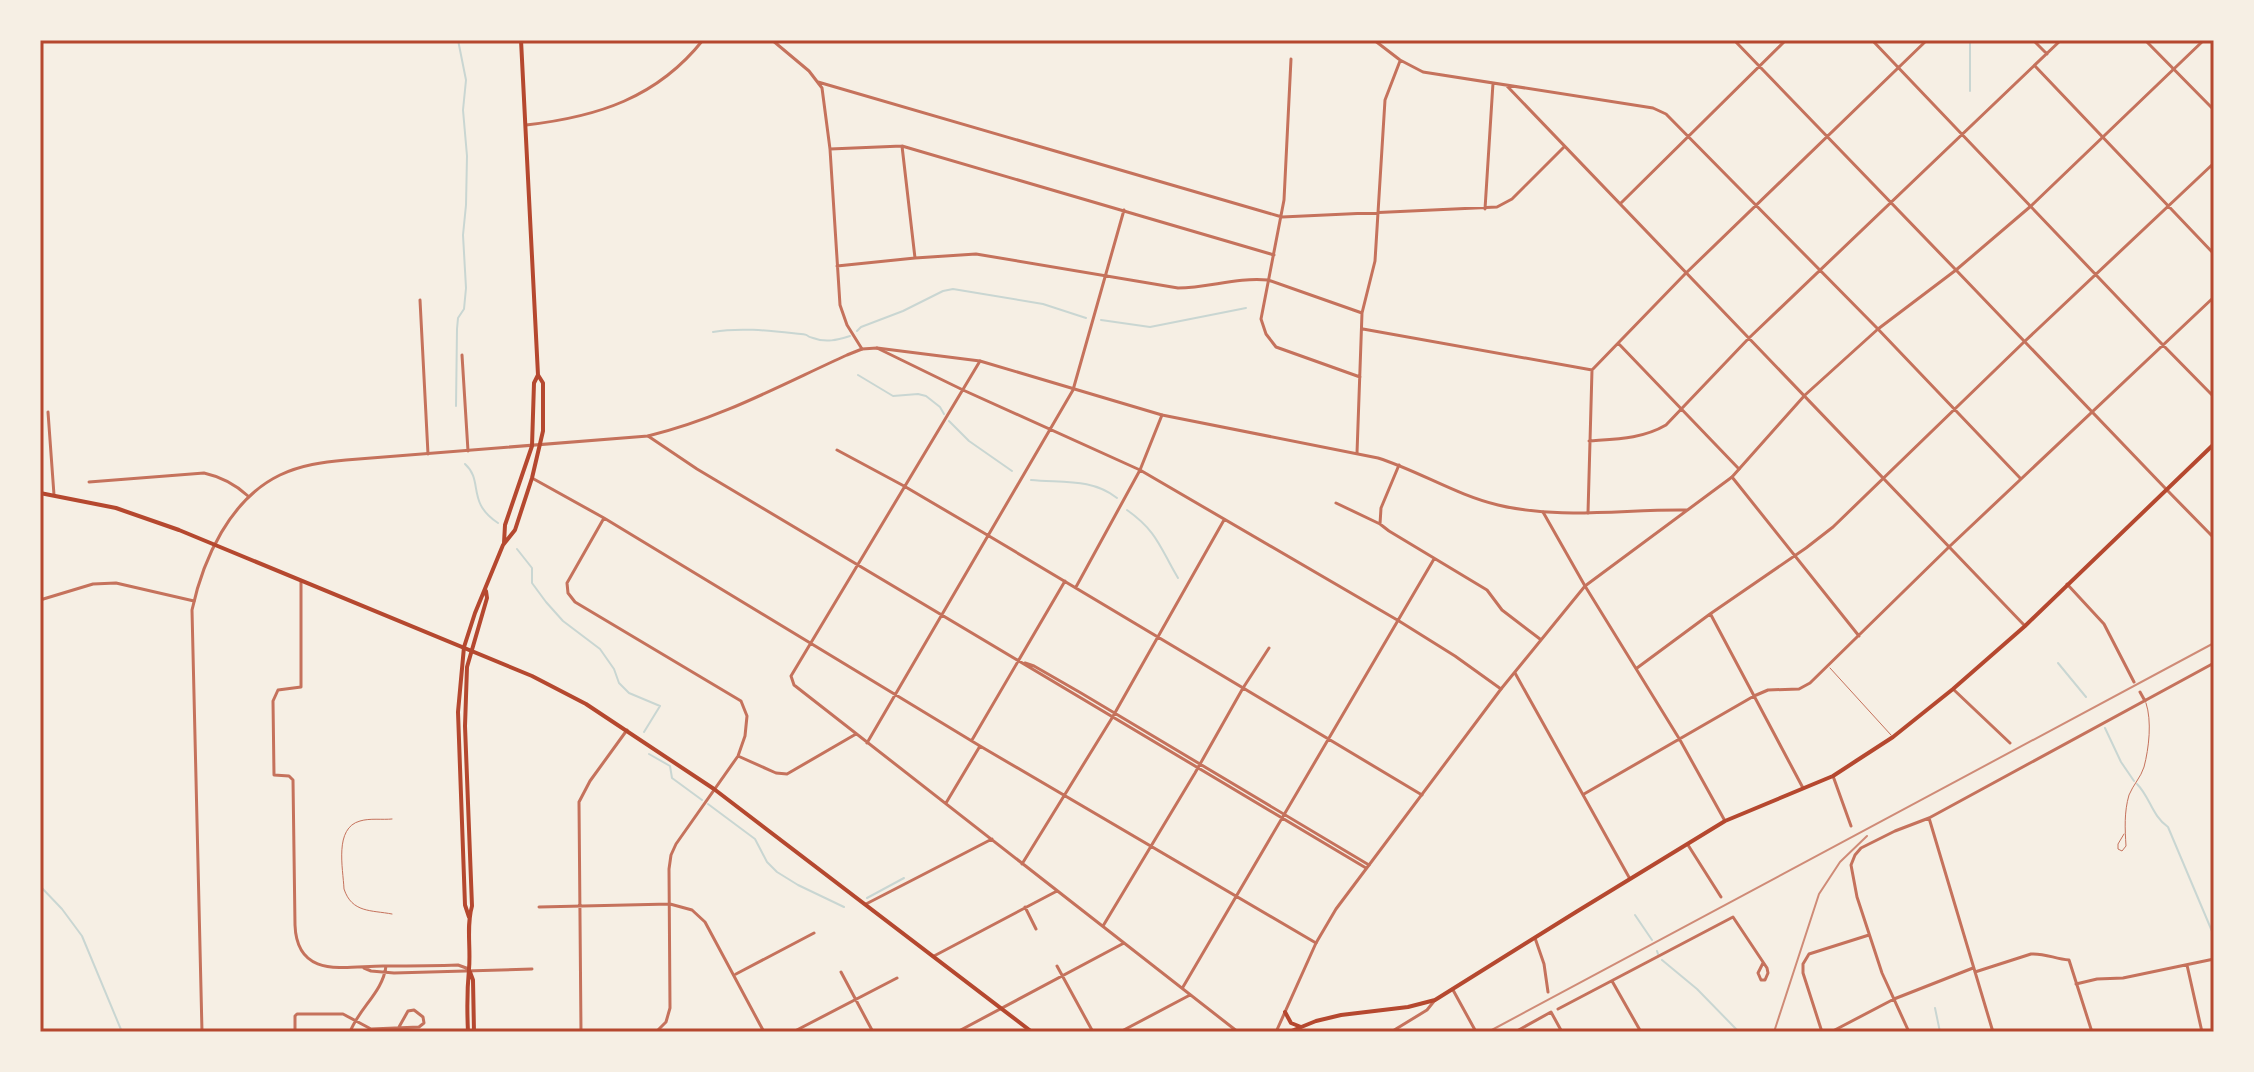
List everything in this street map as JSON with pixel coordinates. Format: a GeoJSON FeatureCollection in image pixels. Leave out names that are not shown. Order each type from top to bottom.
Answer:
{"type":"FeatureCollection","features":[{"type":"Feature","properties":{"kind":"main road"},"geometry":{"type":"LineString","coordinates":[[503,545],[515,530],[543,431],[543,383],[538,375],[521,40]]}},
{"type":"Feature","properties":{"kind":"main road"},"geometry":{"type":"LineString","coordinates":[[469,917],[465,905],[458,712],[464,647],[503,545],[505,525],[532,446],[534,383],[538,375]]}},
{"type":"Feature","properties":{"kind":"main road"},"geometry":{"type":"LineString","coordinates":[[1289,1032],[1341,1015],[1408,1007],[1435,1000],[1725,821],[1833,776],[1893,737],[1953,689],[2025,626],[2214,444]]}},
{"type":"Feature","properties":{"kind":"main road"},"geometry":{"type":"LineString","coordinates":[[40,493],[116,508],[179,530],[464,647],[545,682],[586,704],[714,789],[1032,1032]]}},
{"type":"Feature","properties":{"kind":"main road"},"geometry":{"type":"LineString","coordinates":[[468,1032],[466,982],[472,906],[465,726],[467,667],[487,598],[486,588]]}},
{"type":"Feature","properties":{"kind":"main road"},"geometry":{"type":"LineString","coordinates":[[469,969],[473,980],[474,1032]]}},
{"type":"Feature","properties":{"kind":"main road"},"geometry":{"type":"LineString","coordinates":[[1285,1012],[1291,1023],[1301,1027]]}},
{"type":"Feature","properties":{"kind":"street"},"geometry":{"type":"LineString","coordinates":[[526,125],[586,115],[641,94],[682,64],[703,40]]}},
{"type":"Feature","properties":{"kind":"street"},"geometry":{"type":"LineString","coordinates":[[772,40],[809,71],[823,95],[830,149],[840,305],[847,325],[862,349]]}},
{"type":"Feature","properties":{"kind":"street"},"geometry":{"type":"LineString","coordinates":[[1374,40],[1400,60],[1423,72],[1653,108],[1666,114],[2021,479]]}},
{"type":"Feature","properties":{"kind":"street"},"geometry":{"type":"LineString","coordinates":[[1734,40],[2214,538]]}},
{"type":"Feature","properties":{"kind":"street"},"geometry":{"type":"LineString","coordinates":[[1620,203],[1786,40]]}},
{"type":"Feature","properties":{"kind":"street"},"geometry":{"type":"LineString","coordinates":[[1872,40],[2214,397]]}},
{"type":"Feature","properties":{"kind":"street"},"geometry":{"type":"LineString","coordinates":[[1588,513],[1592,370],[1685,274],[1927,40]]}},
{"type":"Feature","properties":{"kind":"street"},"geometry":{"type":"LineString","coordinates":[[2033,40],[2047,54]]}},
{"type":"Feature","properties":{"kind":"street"},"geometry":{"type":"LineString","coordinates":[[1589,441],[1637,437],[1653,433],[1666,425],[1749,338],[2061,40]]}},
{"type":"Feature","properties":{"kind":"street"},"geometry":{"type":"LineString","coordinates":[[2145,40],[2214,110]]}},
{"type":"Feature","properties":{"kind":"street"},"geometry":{"type":"LineString","coordinates":[[1276,1032],[1316,943],[1336,909],[1514,672],[1585,586],[1732,477],[1805,395],[1878,329],[1956,270],[2031,206],[2204,40]]}},
{"type":"Feature","properties":{"kind":"street"},"geometry":{"type":"LineString","coordinates":[[1291,59],[1282,217],[1261,319],[1266,334],[1276,347],[1361,377]]}},
{"type":"Feature","properties":{"kind":"street"},"geometry":{"type":"LineString","coordinates":[[1357,453],[1362,313],[1375,261],[1385,100],[1400,60]]}},
{"type":"Feature","properties":{"kind":"street"},"geometry":{"type":"LineString","coordinates":[[2035,66],[2214,254]]}},
{"type":"Feature","properties":{"kind":"street"},"geometry":{"type":"LineString","coordinates":[[818,82],[1282,217],[1485,209],[1507,203],[1564,147]]}},
{"type":"Feature","properties":{"kind":"street"},"geometry":{"type":"LineString","coordinates":[[1485,209],[1493,83]]}},
{"type":"Feature","properties":{"kind":"street"},"geometry":{"type":"LineString","coordinates":[[1505,85],[2025,626]]}},
{"type":"Feature","properties":{"kind":"street"},"geometry":{"type":"LineString","coordinates":[[830,149],[902,146],[1274,255]]}},
{"type":"Feature","properties":{"kind":"street"},"geometry":{"type":"LineString","coordinates":[[902,146],[915,258]]}},
{"type":"Feature","properties":{"kind":"street"},"geometry":{"type":"LineString","coordinates":[[1637,668],[1833,527],[2214,163]]}},
{"type":"Feature","properties":{"kind":"street"},"geometry":{"type":"LineString","coordinates":[[867,743],[1073,390],[1124,210]]}},
{"type":"Feature","properties":{"kind":"street"},"geometry":{"type":"LineString","coordinates":[[837,266],[976,254],[1178,288],[1244,278],[1268,280],[1362,313]]}},
{"type":"Feature","properties":{"kind":"street"},"geometry":{"type":"LineString","coordinates":[[1584,794],[1754,696],[1768,690],[1799,689],[1810,683],[2214,297]]}},
{"type":"Feature","properties":{"kind":"street"},"geometry":{"type":"LineString","coordinates":[[420,300],[428,454]]}},
{"type":"Feature","properties":{"kind":"street"},"geometry":{"type":"LineString","coordinates":[[1362,329],[1592,370]]}},
{"type":"Feature","properties":{"kind":"street"},"geometry":{"type":"LineString","coordinates":[[1618,343],[1739,469]]}},
{"type":"Feature","properties":{"kind":"street"},"geometry":{"type":"LineString","coordinates":[[877,348],[1140,470],[1399,621],[1501,689]]}},
{"type":"Feature","properties":{"kind":"street"},"geometry":{"type":"LineString","coordinates":[[202,1032],[191,636],[194,601],[200,579],[230,518],[248,496],[279,475],[302,466],[648,436],[682,428],[725,412],[862,349],[877,348],[980,361],[1162,415],[1357,453],[1399,465],[1445,487],[1499,505],[1543,512],[1687,510]]}},
{"type":"Feature","properties":{"kind":"street"},"geometry":{"type":"LineString","coordinates":[[462,355],[468,451]]}},
{"type":"Feature","properties":{"kind":"street"},"geometry":{"type":"LineString","coordinates":[[980,361],[791,676],[794,685],[1238,1032]]}},
{"type":"Feature","properties":{"kind":"street"},"geometry":{"type":"LineString","coordinates":[[48,412],[54,495]]}},
{"type":"Feature","properties":{"kind":"street"},"geometry":{"type":"LineString","coordinates":[[1075,588],[1140,470],[1162,415]]}},
{"type":"Feature","properties":{"kind":"street"},"geometry":{"type":"LineString","coordinates":[[648,436],[697,469],[1017,661],[1114,715],[1367,866]]}},
{"type":"Feature","properties":{"kind":"street"},"geometry":{"type":"LineString","coordinates":[[837,450],[989,536],[1422,795]]}},
{"type":"Feature","properties":{"kind":"street"},"geometry":{"type":"LineString","coordinates":[[1380,524],[1381,508],[1399,465]]}},
{"type":"Feature","properties":{"kind":"street"},"geometry":{"type":"LineString","coordinates":[[89,482],[204,473],[219,476],[248,496]]}},
{"type":"Feature","properties":{"kind":"street"},"geometry":{"type":"LineString","coordinates":[[1732,477],[1859,636]]}},
{"type":"Feature","properties":{"kind":"street"},"geometry":{"type":"LineString","coordinates":[[532,478],[1316,943]]}},
{"type":"Feature","properties":{"kind":"street"},"geometry":{"type":"LineString","coordinates":[[1336,503],[1380,524],[1487,590],[1502,610],[1540,639]]}},
{"type":"Feature","properties":{"kind":"street"},"geometry":{"type":"LineString","coordinates":[[1543,512],[1725,821]]}},
{"type":"Feature","properties":{"kind":"street"},"geometry":{"type":"LineString","coordinates":[[604,518],[567,583],[568,593],[575,602],[741,701],[747,716],[745,736],[738,756],[671,855],[670,1008],[666,1022],[656,1032]]}},
{"type":"Feature","properties":{"kind":"street"},"geometry":{"type":"LineString","coordinates":[[1022,864],[1114,715],[1224,520]]}},
{"type":"Feature","properties":{"kind":"street"},"geometry":{"type":"LineString","coordinates":[[1182,988],[1434,559]]}},
{"type":"Feature","properties":{"kind":"street"},"geometry":{"type":"LineString","coordinates":[[301,581],[301,687],[278,690],[273,701],[274,775],[289,776],[293,780],[296,932],[302,950],[315,963],[330,968],[458,965],[469,969]]}},
{"type":"Feature","properties":{"kind":"street"},"geometry":{"type":"LineString","coordinates":[[972,740],[1065,581]]}},
{"type":"Feature","properties":{"kind":"street"},"geometry":{"type":"LineString","coordinates":[[40,600],[93,584],[116,583],[194,601]]}},
{"type":"Feature","properties":{"kind":"street"},"geometry":{"type":"LineString","coordinates":[[2067,584],[2104,624],[2134,682]]}},
{"type":"Feature","properties":{"kind":"street"},"geometry":{"type":"LineString","coordinates":[[1710,614],[1803,788]]}},
{"type":"Feature","properties":{"kind":"street"},"geometry":{"type":"LineString","coordinates":[[1103,926],[1269,648]]}},
{"type":"Feature","properties":{"kind":"street"},"geometry":{"type":"LineString","coordinates":[[1909,1032],[1882,973],[1869,935],[1851,874],[1855,855],[1871,842],[1929,818],[2214,663]]}},
{"type":"Feature","properties":{"kind":"street"},"geometry":{"type":"LineString","coordinates":[[1514,672],[1630,879]]}},
{"type":"Feature","properties":{"kind":"street"},"geometry":{"type":"LineString","coordinates":[[1953,689],[2010,743]]}},
{"type":"Feature","properties":{"kind":"street"},"geometry":{"type":"LineString","coordinates":[[2140,692],[2145,701]]}},
{"type":"Feature","properties":{"kind":"street"},"geometry":{"type":"LineString","coordinates":[[581,1032],[579,802],[590,781],[627,730]]}},
{"type":"Feature","properties":{"kind":"street"},"geometry":{"type":"LineString","coordinates":[[738,756],[776,773],[787,774],[856,734]]}},
{"type":"Feature","properties":{"kind":"street"},"geometry":{"type":"LineString","coordinates":[[946,803],[980,746]]}},
{"type":"Feature","properties":{"kind":"street"},"geometry":{"type":"LineString","coordinates":[[1833,776],[1851,826]]}},
{"type":"Feature","properties":{"kind":"street"},"geometry":{"type":"LineString","coordinates":[[1929,818],[1993,1032]]}},
{"type":"Feature","properties":{"kind":"street"},"geometry":{"type":"LineString","coordinates":[[866,904],[992,839]]}},
{"type":"Feature","properties":{"kind":"street"},"geometry":{"type":"LineString","coordinates":[[1688,845],[1721,897]]}},
{"type":"Feature","properties":{"kind":"street"},"geometry":{"type":"LineString","coordinates":[[934,956],[1057,891]]}},
{"type":"Feature","properties":{"kind":"street"},"geometry":{"type":"LineString","coordinates":[[539,907],[670,904],[683,906],[698,914],[764,1032]]}},
{"type":"Feature","properties":{"kind":"street"},"geometry":{"type":"LineString","coordinates":[[1025,907],[1036,929]]}},
{"type":"Feature","properties":{"kind":"street"},"geometry":{"type":"LineString","coordinates":[[1558,1009],[1733,917],[1764,964]]}},
{"type":"Feature","properties":{"kind":"street"},"geometry":{"type":"LineString","coordinates":[[734,975],[814,933]]}},
{"type":"Feature","properties":{"kind":"street"},"geometry":{"type":"LineString","coordinates":[[1822,1032],[1803,973],[1803,964],[1809,954],[1869,935]]}},
{"type":"Feature","properties":{"kind":"street"},"geometry":{"type":"LineString","coordinates":[[1535,938],[1544,964],[1548,992]]}},
{"type":"Feature","properties":{"kind":"street"},"geometry":{"type":"LineString","coordinates":[[957,1032],[1124,943]]}},
{"type":"Feature","properties":{"kind":"street"},"geometry":{"type":"LineString","coordinates":[[1831,1032],[1894,999],[1974,970],[2041,953],[2069,960],[2092,1032]]}},
{"type":"Feature","properties":{"kind":"street"},"geometry":{"type":"LineString","coordinates":[[2076,984],[2123,978],[2214,959]]}},
{"type":"Feature","properties":{"kind":"street"},"geometry":{"type":"LineString","coordinates":[[2187,965],[2202,1032]]}},
{"type":"Feature","properties":{"kind":"street"},"geometry":{"type":"LineString","coordinates":[[350,1032],[379,987],[386,966]]}},
{"type":"Feature","properties":{"kind":"street"},"geometry":{"type":"LineString","coordinates":[[1057,966],[1093,1032]]}},
{"type":"Feature","properties":{"kind":"street"},"geometry":{"type":"LineString","coordinates":[[364,968],[385,972],[532,969]]}},
{"type":"Feature","properties":{"kind":"street"},"geometry":{"type":"LineString","coordinates":[[841,972],[873,1032]]}},
{"type":"Feature","properties":{"kind":"street"},"geometry":{"type":"LineString","coordinates":[[793,1032],[897,978]]}},
{"type":"Feature","properties":{"kind":"street"},"geometry":{"type":"LineString","coordinates":[[1612,981],[1641,1032]]}},
{"type":"Feature","properties":{"kind":"street"},"geometry":{"type":"LineString","coordinates":[[1453,990],[1475,1030]]}},
{"type":"Feature","properties":{"kind":"street"},"geometry":{"type":"LineString","coordinates":[[1120,1032],[1190,995]]}},
{"type":"Feature","properties":{"kind":"street"},"geometry":{"type":"LineString","coordinates":[[1391,1032],[1427,1010],[1435,1000]]}},
{"type":"Feature","properties":{"kind":"street"},"geometry":{"type":"LineString","coordinates":[[295,1032],[297,1014],[343,1014],[371,1029],[419,1027],[424,1020],[411,1010],[399,1027]]}},
{"type":"Feature","properties":{"kind":"street"},"geometry":{"type":"LineString","coordinates":[[1515,1032],[1551,1012],[1562,1032]]}},
{"type":"Feature","properties":{"kind":"lane"},"geometry":{"type":"LineString","coordinates":[[1828,666],[1893,737]]}},
{"type":"Feature","properties":{"kind":"lane"},"geometry":{"type":"LineString","coordinates":[[2124,834],[2126,809],[2133,787],[2144,768],[2149,728],[2145,701]]}},
{"type":"Feature","properties":{"kind":"lane"},"geometry":{"type":"LineString","coordinates":[[392,819],[359,821],[343,836],[346,896],[364,911],[392,914]]}},
{"type":"Feature","properties":{"kind":"waterway"},"geometry":{"type":"LineString","coordinates":[[456,406],[457,329],[458,318],[464,309],[466,288],[463,235],[467,156],[463,110],[466,80],[458,40]]}},
{"type":"Feature","properties":{"kind":"waterway"},"geometry":{"type":"LineString","coordinates":[[1970,40],[1970,91]]}},
{"type":"Feature","properties":{"kind":"waterway"},"geometry":{"type":"LineString","coordinates":[[857,331],[953,289],[1043,304],[1086,318]]}},
{"type":"Feature","properties":{"kind":"waterway"},"geometry":{"type":"LineString","coordinates":[[1101,320],[1150,327],[1246,308]]}},
{"type":"Feature","properties":{"kind":"waterway"},"geometry":{"type":"LineString","coordinates":[[713,332],[768,331],[804,334],[827,341],[850,336]]}},
{"type":"Feature","properties":{"kind":"waterway"},"geometry":{"type":"LineString","coordinates":[[858,375],[893,396],[926,396],[944,414]]}},
{"type":"Feature","properties":{"kind":"waterway"},"geometry":{"type":"LineString","coordinates":[[949,421],[969,441],[1012,471]]}},
{"type":"Feature","properties":{"kind":"waterway"},"geometry":{"type":"LineString","coordinates":[[465,464],[474,477],[482,507],[498,523]]}},
{"type":"Feature","properties":{"kind":"waterway"},"geometry":{"type":"LineString","coordinates":[[1031,480],[1087,484],[1117,498]]}},
{"type":"Feature","properties":{"kind":"waterway"},"geometry":{"type":"LineString","coordinates":[[1127,510],[1152,533],[1178,578]]}},
{"type":"Feature","properties":{"kind":"waterway"},"geometry":{"type":"LineString","coordinates":[[517,549],[532,568],[532,583],[546,602],[563,621],[600,649],[614,669],[619,683],[629,693],[660,706],[644,732]]}},
{"type":"Feature","properties":{"kind":"waterway"},"geometry":{"type":"LineString","coordinates":[[2058,663],[2086,697]]}},
{"type":"Feature","properties":{"kind":"waterway"},"geometry":{"type":"LineString","coordinates":[[2105,728],[2134,781]]}},
{"type":"Feature","properties":{"kind":"waterway"},"geometry":{"type":"LineString","coordinates":[[649,754],[670,766],[672,778],[702,800]]}},
{"type":"Feature","properties":{"kind":"waterway"},"geometry":{"type":"LineString","coordinates":[[2137,784],[2168,827],[2214,936]]}},
{"type":"Feature","properties":{"kind":"waterway"},"geometry":{"type":"LineString","coordinates":[[708,804],[755,839],[767,862],[777,872],[844,907]]}},
{"type":"Feature","properties":{"kind":"waterway"},"geometry":{"type":"LineString","coordinates":[[867,898],[904,878]]}},
{"type":"Feature","properties":{"kind":"waterway"},"geometry":{"type":"LineString","coordinates":[[40,886],[82,936],[122,1032]]}},
{"type":"Feature","properties":{"kind":"waterway"},"geometry":{"type":"LineString","coordinates":[[1635,915],[1652,940]]}},
{"type":"Feature","properties":{"kind":"waterway"},"geometry":{"type":"LineString","coordinates":[[1662,960],[1697,989],[1739,1032]]}},
{"type":"Feature","properties":{"kind":"waterway"},"geometry":{"type":"LineString","coordinates":[[1935,1008],[1940,1032]]}},
{"type":"Feature","properties":{"kind":"railway"},"geometry":{"type":"LineString","coordinates":[[1488,1032],[2214,643]]}},
{"type":"Feature","properties":{"kind":"railway"},"geometry":{"type":"LineString","coordinates":[[1774,1032],[1819,894],[1840,862],[1867,836]]}}]}
